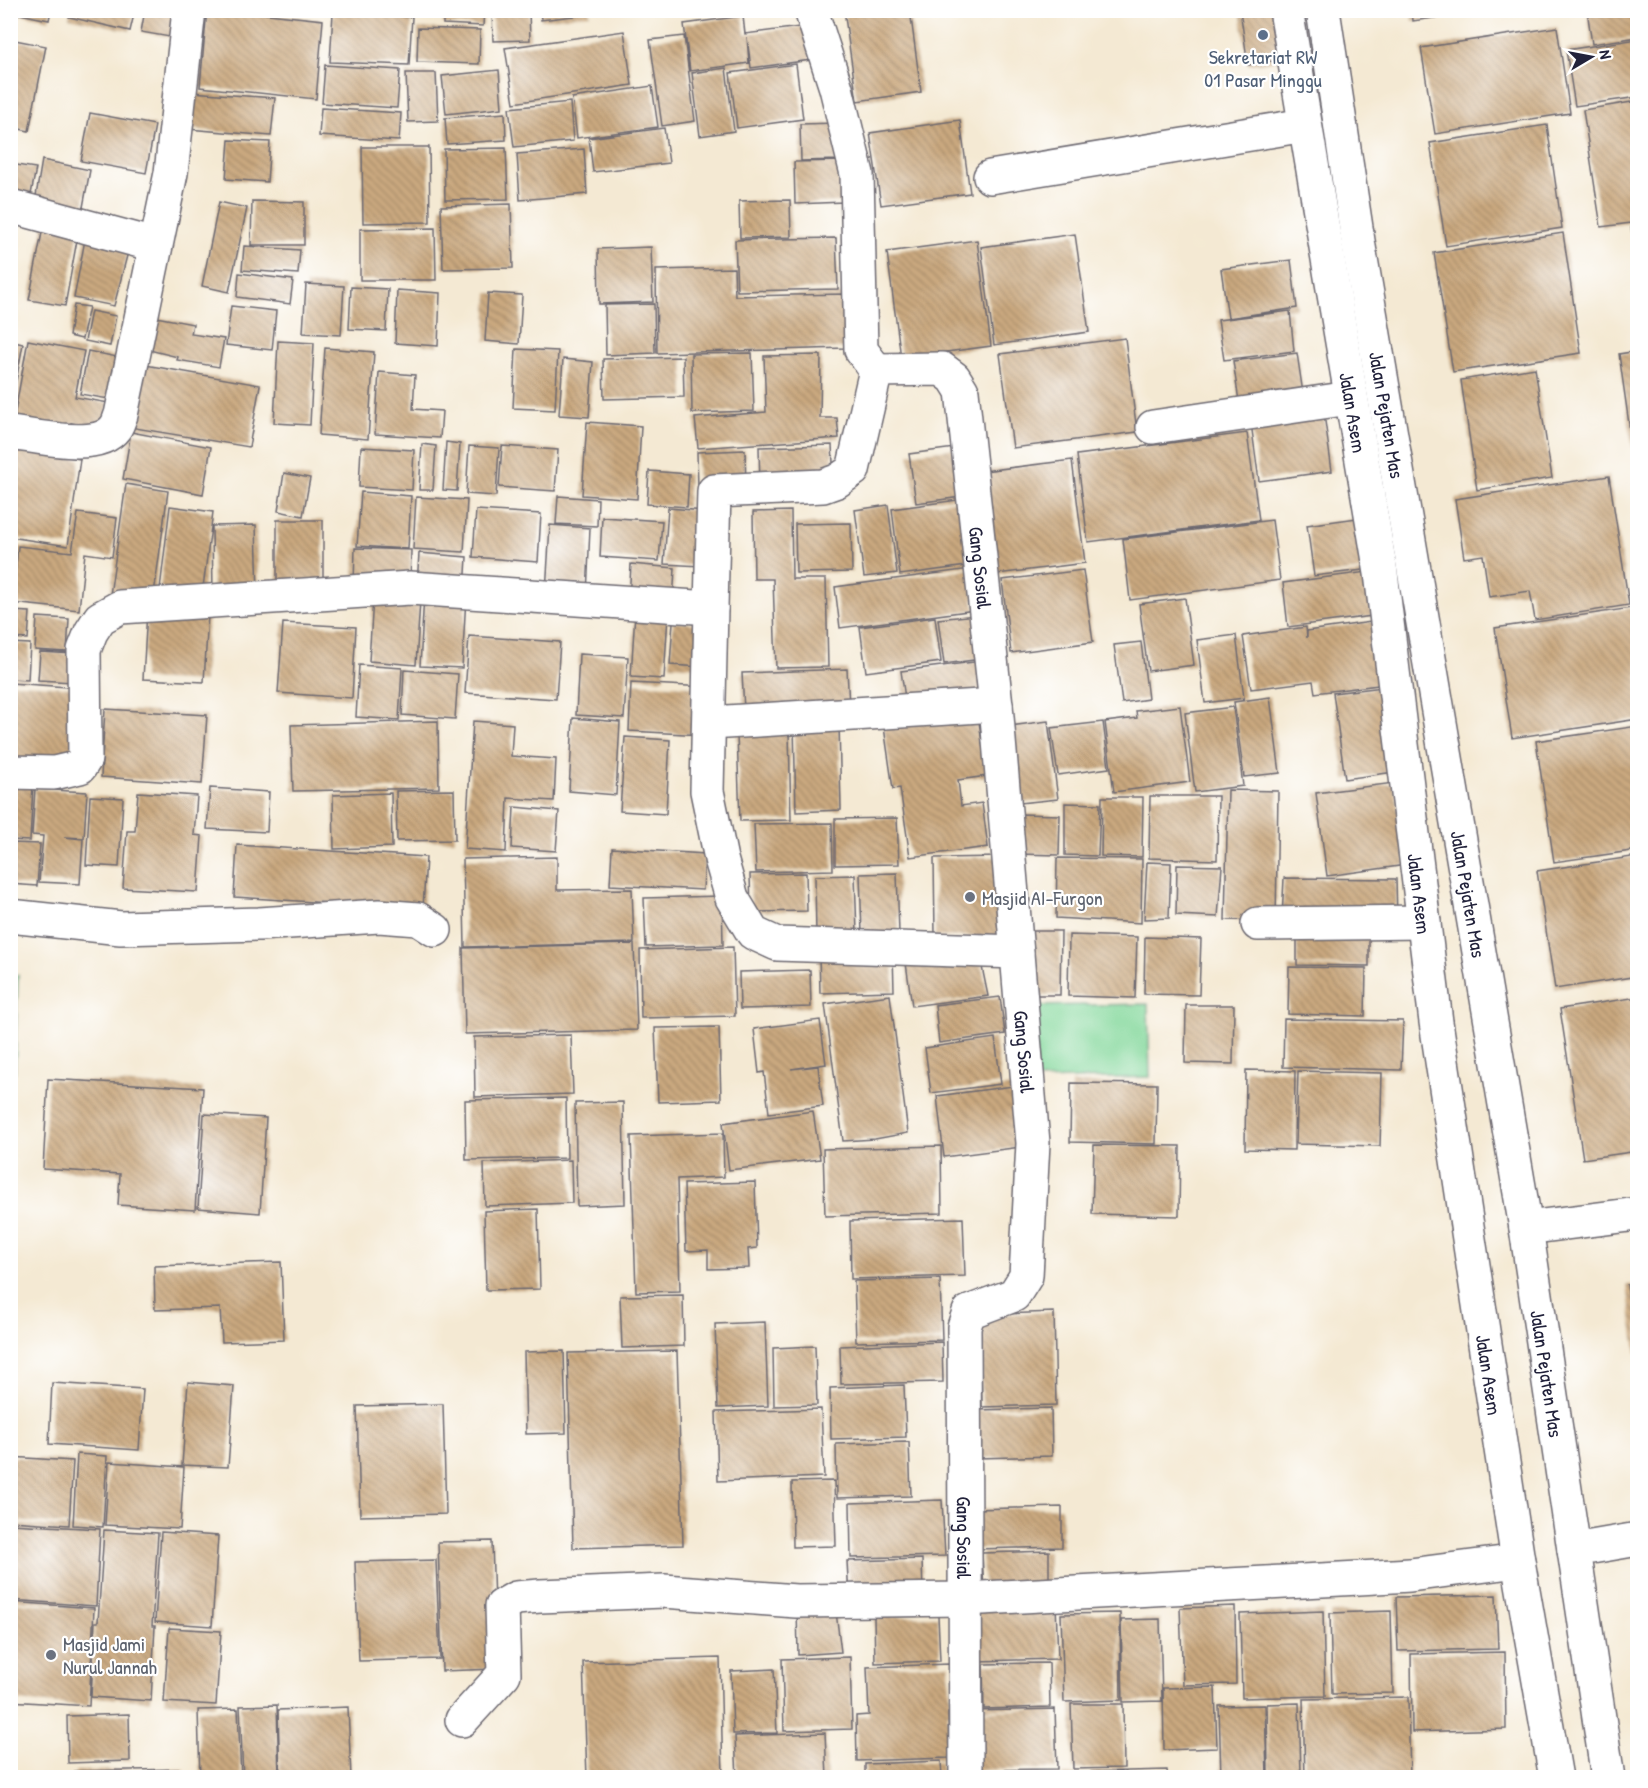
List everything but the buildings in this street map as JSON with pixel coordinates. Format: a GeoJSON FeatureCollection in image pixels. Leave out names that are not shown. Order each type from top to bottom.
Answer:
{"type":"FeatureCollection","features":[{"type":"Feature","properties":{"kind":"street"},"geometry":{"type":"LineString","coordinates":[[10,433],[86,442],[105,436],[115,429],[121,415],[171,173],[189,10]]}},
{"type":"Feature","properties":{"kind":"street"},"geometry":{"type":"LineString","coordinates":[[811,10],[836,88],[857,174],[861,350],[876,370],[854,470],[837,481],[823,486],[714,491],[707,791],[732,898],[753,933],[777,944],[1017,952]]}},
{"type":"Feature","properties":{"kind":"street","name":"Jalan Asem"},"geometry":{"type":"LineString","coordinates":[[1286,10],[1381,573],[1438,1034],[1518,1561],[1556,1778]]}},
{"type":"Feature","properties":{"kind":"street","name":"Jalan Pejaten Mas"},"geometry":{"type":"LineString","coordinates":[[1323,10],[1358,241],[1526,1228],[1608,1778]]}},
{"type":"Feature","properties":{"kind":"street"},"geometry":{"type":"LineString","coordinates":[[990,177],[1305,125]]}},
{"type":"Feature","properties":{"kind":"street"},"geometry":{"type":"LineString","coordinates":[[10,206],[155,245]]}},
{"type":"Feature","properties":{"kind":"street","name":"Gang Sosial"},"geometry":{"type":"LineString","coordinates":[[876,370],[942,369],[954,378],[962,391],[996,705],[1033,1143],[1026,1276],[1014,1295],[969,1312],[964,1327],[966,1778]]}},
{"type":"Feature","properties":{"kind":"street"},"geometry":{"type":"LineString","coordinates":[[1153,427],[1350,398]]}},
{"type":"Feature","properties":{"kind":"street"},"geometry":{"type":"LineString","coordinates":[[10,772],[54,773],[80,767],[85,759],[84,650],[100,618],[120,607],[410,588],[711,608]]}},
{"type":"Feature","properties":{"kind":"street"},"geometry":{"type":"LineString","coordinates":[[710,723],[996,705]]}},
{"type":"Feature","properties":{"kind":"street"},"geometry":{"type":"LineString","coordinates":[[10,916],[121,928],[259,924],[379,916],[418,919],[435,930]]}},
{"type":"Feature","properties":{"kind":"street"},"geometry":{"type":"LineString","coordinates":[[1258,924],[1424,921]]}},
{"type":"Feature","properties":{"kind":"street"},"geometry":{"type":"LineString","coordinates":[[1526,1228],[1638,1214]]}},
{"type":"Feature","properties":{"kind":"street"},"geometry":{"type":"LineString","coordinates":[[1574,1550],[1638,1539]]}},
{"type":"Feature","properties":{"kind":"street"},"geometry":{"type":"LineString","coordinates":[[462,1720],[504,1674],[502,1606],[516,1598],[664,1591],[796,1602],[964,1599],[1410,1575],[1518,1561]]}},
{"type":"Feature","properties":{"kind":"green space"},"geometry":{"type":"Polygon","coordinates":[[[11,975],[18,975],[15,1072],[10,1072],[11,975]]]}},
{"type":"Feature","properties":{"kind":"green space"},"geometry":{"type":"Polygon","coordinates":[[[1148,1004],[1150,1077],[1036,1080],[1034,1006],[1148,1004]]]}},
{"type":"Feature","properties":{"kind":"place","name":"Sekretariat RW 01 Pasar Minggu"},"geometry":{"type":"Point","coordinates":[1263,35]}},
{"type":"Feature","properties":{"kind":"place","name":"Masjid AI-Furgon"},"geometry":{"type":"Point","coordinates":[970,897]}},
{"type":"Feature","properties":{"kind":"place","name":"Masjid Jami Nurul Jannah"},"geometry":{"type":"Point","coordinates":[51,1655]}}]}
